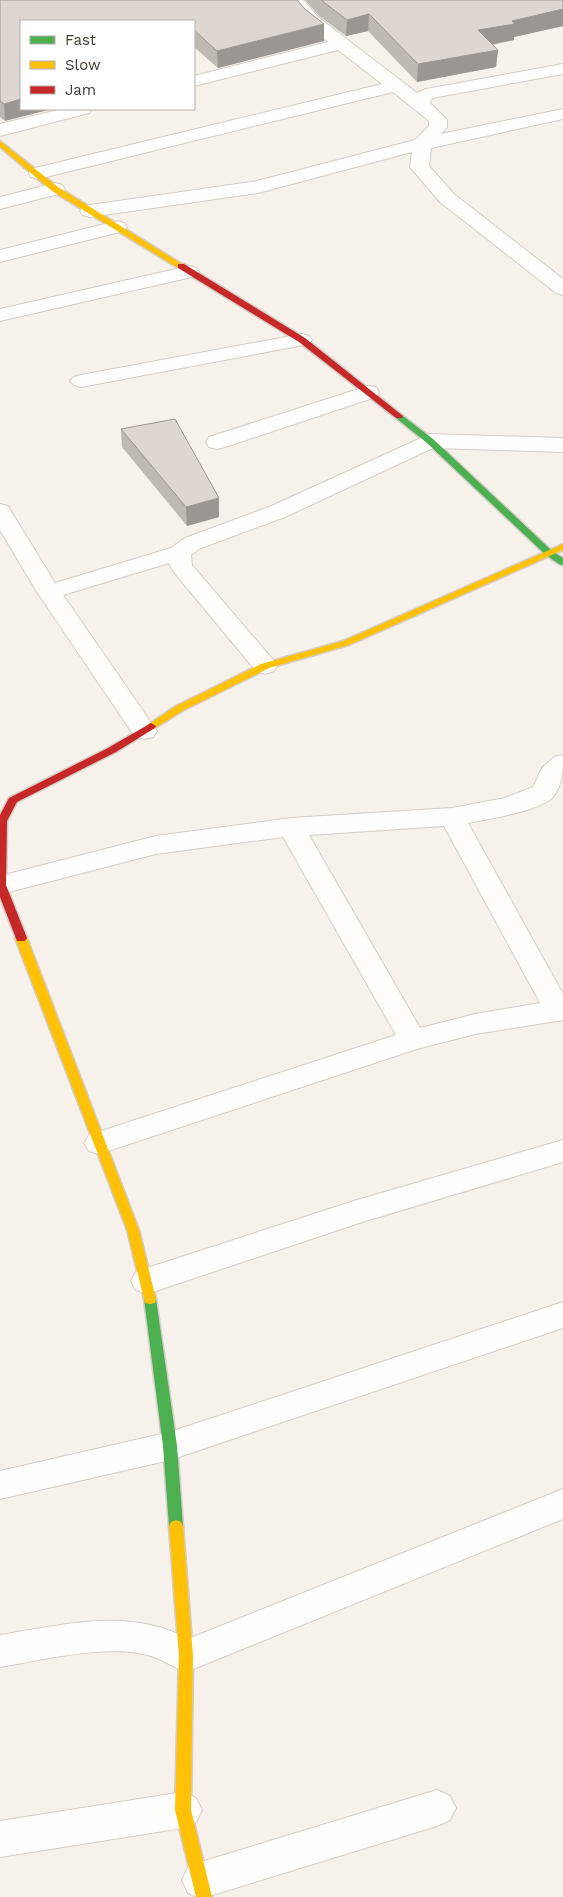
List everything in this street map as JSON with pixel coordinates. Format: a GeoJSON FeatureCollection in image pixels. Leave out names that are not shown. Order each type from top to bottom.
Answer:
{"type":"FeatureCollection","features":[{"type":"Feature","properties":{"kind":"street"},"geometry":{"type":"LineString","coordinates":[[294,0],[312,21],[422,105],[438,120],[438,127],[422,144],[419,167],[431,182],[488,232],[563,289]]}},
{"type":"Feature","properties":{"kind":"street"},"geometry":{"type":"LineString","coordinates":[[195,81],[343,44]]}},
{"type":"Feature","properties":{"kind":"street"},"geometry":{"type":"LineString","coordinates":[[422,105],[420,100],[426,94],[563,68]]}},
{"type":"Feature","properties":{"kind":"street"},"geometry":{"type":"LineString","coordinates":[[38,173],[395,86]]}},
{"type":"Feature","properties":{"kind":"street"},"geometry":{"type":"LineString","coordinates":[[0,130],[79,110]]}},
{"type":"Feature","properties":{"kind":"street"},"geometry":{"type":"LineString","coordinates":[[90,211],[258,187],[422,144],[563,114]]}},
{"type":"Feature","properties":{"kind":"street"},"geometry":{"type":"LineString","coordinates":[[0,143],[55,189],[117,227],[180,274],[302,340],[430,441],[549,553],[563,563]]}},
{"type":"Feature","properties":{"kind":"street"},"geometry":{"type":"LineString","coordinates":[[0,204],[55,189]]}},
{"type":"Feature","properties":{"kind":"street"},"geometry":{"type":"LineString","coordinates":[[0,256],[117,227]]}},
{"type":"Feature","properties":{"kind":"street"},"geometry":{"type":"LineString","coordinates":[[0,314],[180,274]]}},
{"type":"Feature","properties":{"kind":"street"},"geometry":{"type":"LineString","coordinates":[[82,381],[302,340]]}},
{"type":"Feature","properties":{"kind":"street"},"geometry":{"type":"LineString","coordinates":[[217,442],[368,392]]}},
{"type":"Feature","properties":{"kind":"street"},"geometry":{"type":"LineString","coordinates":[[49,592],[179,553],[193,543],[277,512],[430,441],[522,445],[563,444]]}},
{"type":"Feature","properties":{"kind":"street"},"geometry":{"type":"LineString","coordinates":[[0,512],[49,592],[144,731]]}},
{"type":"Feature","properties":{"kind":"street"},"geometry":{"type":"LineString","coordinates":[[437,1808],[203,1888],[183,1810],[186,1656],[170,1446],[147,1281],[133,1230],[1,885],[2,821],[12,800],[112,750],[180,708],[265,666],[346,642],[563,547]]}},
{"type":"Feature","properties":{"kind":"street"},"geometry":{"type":"LineString","coordinates":[[179,553],[181,566],[265,666]]}},
{"type":"Feature","properties":{"kind":"street"},"geometry":{"type":"LineString","coordinates":[[1,885],[156,844],[291,827],[452,817],[511,806],[542,792],[551,774],[563,763]]}},
{"type":"Feature","properties":{"kind":"street"},"geometry":{"type":"LineString","coordinates":[[99,1143],[414,1040],[475,1024],[561,1010],[452,817]]}},
{"type":"Feature","properties":{"kind":"street"},"geometry":{"type":"LineString","coordinates":[[291,827],[414,1040]]}},
{"type":"Feature","properties":{"kind":"street"},"geometry":{"type":"LineString","coordinates":[[147,1281],[357,1212],[563,1151]]}},
{"type":"Feature","properties":{"kind":"street"},"geometry":{"type":"LineString","coordinates":[[0,1485],[170,1446],[563,1315]]}},
{"type":"Feature","properties":{"kind":"street"},"geometry":{"type":"LineString","coordinates":[[0,1651],[64,1641],[127,1637],[158,1642],[186,1656],[563,1504]]}},
{"type":"Feature","properties":{"kind":"street"},"geometry":{"type":"LineString","coordinates":[[0,1839],[183,1810]]}},
{"type":"Feature","properties":{"kind":"building"},"geometry":{"type":"Polygon","coordinates":[[[0,0],[297,0],[324,24],[217,51],[195,31],[195,20],[20,20],[20,99],[4,104],[0,101],[0,0]]]}},
{"type":"Feature","properties":{"kind":"building"},"geometry":{"type":"Polygon","coordinates":[[[321,0],[563,0],[563,9],[512,21],[515,24],[478,30],[498,50],[418,64],[369,14],[347,20],[321,0]]]}},
{"type":"Feature","properties":{"kind":"building"},"geometry":{"type":"Polygon","coordinates":[[[175,419],[219,498],[186,507],[121,429],[175,419]]]}},
{"type":"Feature","properties":{"kind":"traffic: fast"},"geometry":{"type":"LineString","coordinates":[[399,416],[430,441],[549,553],[562,562]]}},
{"type":"Feature","properties":{"kind":"traffic: fast"},"geometry":{"type":"LineString","coordinates":[[150,1299],[170,1446],[176,1526]]}},
{"type":"Feature","properties":{"kind":"traffic: slow"},"geometry":{"type":"LineString","coordinates":[[0,143],[55,189],[181,266]]}},
{"type":"Feature","properties":{"kind":"traffic: slow"},"geometry":{"type":"LineString","coordinates":[[151,726],[180,708],[265,666],[346,643],[563,547]]}},
{"type":"Feature","properties":{"kind":"traffic: slow"},"geometry":{"type":"LineString","coordinates":[[21,938],[133,1230],[150,1299]]}},
{"type":"Feature","properties":{"kind":"traffic: slow"},"geometry":{"type":"LineString","coordinates":[[176,1526],[186,1656],[183,1810],[204,1897]]}},
{"type":"Feature","properties":{"kind":"traffic: jam"},"geometry":{"type":"LineString","coordinates":[[181,266],[302,340],[399,416]]}},
{"type":"Feature","properties":{"kind":"traffic: jam"},"geometry":{"type":"LineString","coordinates":[[21,938],[1,885],[2,821],[13,800],[112,750],[151,726]]}}]}
